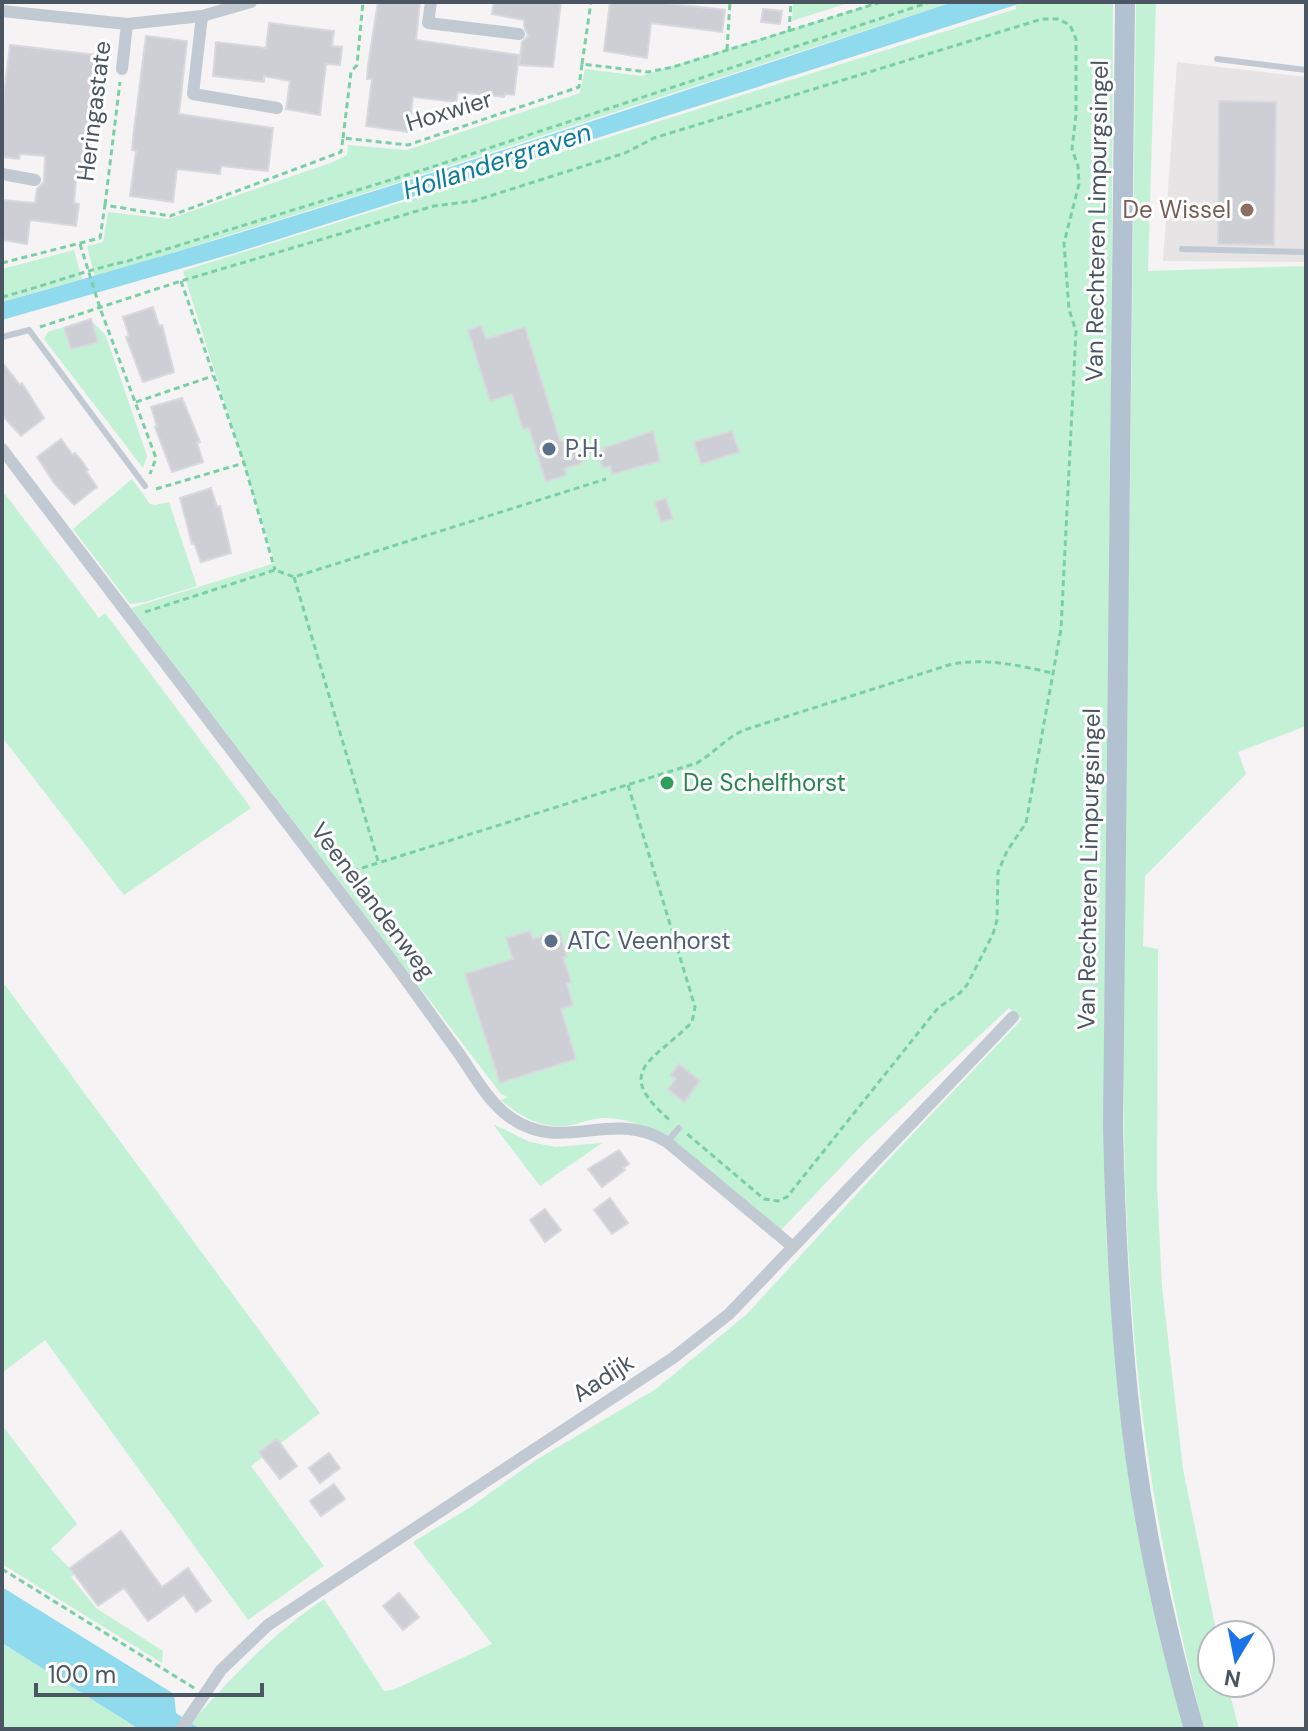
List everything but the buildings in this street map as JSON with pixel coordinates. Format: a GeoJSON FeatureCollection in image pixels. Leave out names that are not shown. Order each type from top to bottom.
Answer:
{"type":"FeatureCollection","features":[{"type":"Feature","properties":{"kind":"main road","name":"Van Rechteren Limpurgsingel"},"geometry":{"type":"LineString","coordinates":[[1125,2],[1113,1111],[1116,1254],[1138,1474],[1160,1591],[1194,1729]]}},
{"type":"Feature","properties":{"kind":"street"},"geometry":{"type":"LineString","coordinates":[[431,2],[428,23],[519,34]]}},
{"type":"Feature","properties":{"kind":"street"},"geometry":{"type":"LineString","coordinates":[[2,11],[127,24],[202,16],[245,3]]}},
{"type":"Feature","properties":{"kind":"street"},"geometry":{"type":"LineString","coordinates":[[202,16],[193,94],[277,108]]}},
{"type":"Feature","properties":{"kind":"street","name":"Heringastate"},"geometry":{"type":"LineString","coordinates":[[122,69],[127,24]]}},
{"type":"Feature","properties":{"kind":"street"},"geometry":{"type":"LineString","coordinates":[[2,174],[35,180]]}},
{"type":"Feature","properties":{"kind":"street","name":"Veenelandenweg"},"geometry":{"type":"LineString","coordinates":[[2,449],[415,991],[495,1105],[533,1130],[577,1133],[604,1127],[628,1127],[648,1132],[667,1142],[793,1247]]}},
{"type":"Feature","properties":{"kind":"street","name":"Aadijk"},"geometry":{"type":"LineString","coordinates":[[181,1729],[221,1670],[268,1625],[673,1358],[729,1314],[1013,1017]]}},
{"type":"Feature","properties":{"kind":"lane"},"geometry":{"type":"LineString","coordinates":[[1217,59],[1306,70]]}},
{"type":"Feature","properties":{"kind":"lane"},"geometry":{"type":"LineString","coordinates":[[1182,249],[1306,252]]}},
{"type":"Feature","properties":{"kind":"lane"},"geometry":{"type":"LineString","coordinates":[[2,337],[29,330],[145,486]]}},
{"type":"Feature","properties":{"kind":"lane"},"geometry":{"type":"LineString","coordinates":[[667,1142],[679,1128]]}},
{"type":"Feature","properties":{"kind":"path"},"geometry":{"type":"LineString","coordinates":[[2,263],[100,238],[105,205],[170,216],[341,152],[351,72],[357,65],[363,2]]}},
{"type":"Feature","properties":{"kind":"path"},"geometry":{"type":"LineString","coordinates":[[591,2],[582,64],[648,72],[881,2]]}},
{"type":"Feature","properties":{"kind":"path"},"geometry":{"type":"LineString","coordinates":[[727,50],[730,2]]}},
{"type":"Feature","properties":{"kind":"path"},"geometry":{"type":"LineString","coordinates":[[789,32],[791,2]]}},
{"type":"Feature","properties":{"kind":"path"},"geometry":{"type":"LineString","coordinates":[[2,297],[397,178],[930,2]]}},
{"type":"Feature","properties":{"kind":"path"},"geometry":{"type":"LineString","coordinates":[[29,330],[434,206],[474,201],[625,153],[654,138],[1042,19],[1058,19],[1070,25],[1076,39],[1076,115],[1072,149],[1078,166],[1079,184],[1064,243],[1069,309],[1076,331],[1061,629],[1026,823],[1001,862],[997,920],[967,985],[938,1008],[787,1197],[778,1201],[764,1199],[679,1128],[646,1097],[641,1087],[641,1076],[649,1060],[692,1022],[695,1007],[628,785]]}},
{"type":"Feature","properties":{"kind":"path","name":"Hoxwier"},"geometry":{"type":"LineString","coordinates":[[343,138],[408,145],[579,87],[582,64]]}},
{"type":"Feature","properties":{"kind":"path","name":"Heringastate"},"geometry":{"type":"LineString","coordinates":[[105,205],[122,69]]}},
{"type":"Feature","properties":{"kind":"path"},"geometry":{"type":"LineString","coordinates":[[79,243],[156,458],[145,486],[157,489],[244,463]]}},
{"type":"Feature","properties":{"kind":"path"},"geometry":{"type":"LineString","coordinates":[[181,281],[244,463],[275,570]]}},
{"type":"Feature","properties":{"kind":"path"},"geometry":{"type":"LineString","coordinates":[[136,402],[213,376]]}},
{"type":"Feature","properties":{"kind":"path"},"geometry":{"type":"LineString","coordinates":[[130,617],[275,570],[294,577],[606,479]]}},
{"type":"Feature","properties":{"kind":"path"},"geometry":{"type":"LineString","coordinates":[[294,577],[379,862]]}},
{"type":"Feature","properties":{"kind":"path"},"geometry":{"type":"LineString","coordinates":[[329,878],[697,763],[732,735],[744,730],[952,664],[969,661],[1006,663],[1052,673]]}},
{"type":"Feature","properties":{"kind":"path"},"geometry":{"type":"LineString","coordinates":[[2,1569],[200,1699]]}},
{"type":"Feature","properties":{"kind":"shaded area"},"geometry":{"type":"Polygon","coordinates":[[[1177,62],[1306,77],[1306,262],[1163,261],[1177,62]]]}},
{"type":"Feature","properties":{"kind":"green space"},"geometry":{"type":"Polygon","coordinates":[[[793,2],[851,2],[792,21],[793,2]]]}},
{"type":"Feature","properties":{"kind":"green space"},"geometry":{"type":"Polygon","coordinates":[[[878,2],[953,2],[387,186],[95,277],[87,246],[103,242],[108,212],[169,219],[333,162],[347,155],[348,145],[407,150],[580,93],[585,69],[641,76],[878,2]]]}},
{"type":"Feature","properties":{"kind":"green space","name":"De Schelfhorst"},"geometry":{"type":"Polygon","coordinates":[[[1025,2],[1113,2],[1104,1070],[1106,1232],[1111,1305],[1184,1729],[200,1729],[191,1723],[222,1689],[270,1641],[324,1599],[384,1691],[393,1690],[492,1644],[413,1542],[469,1508],[536,1460],[656,1389],[747,1314],[1022,1019],[1009,1008],[863,1144],[780,1231],[663,1134],[610,1118],[564,1126],[546,1125],[522,1115],[501,1100],[508,1097],[501,1094],[131,608],[275,563],[183,271],[1016,9],[1016,5],[1025,2]]]}},
{"type":"Feature","properties":{"kind":"green space"},"geometry":{"type":"Polygon","coordinates":[[[1136,2],[1156,2],[1148,271],[1306,266],[1306,726],[1238,752],[1246,774],[1145,876],[1143,946],[1158,949],[1157,1185],[1162,1287],[1183,1469],[1214,1619],[1196,1619],[1196,1697],[1153,1489],[1135,1344],[1126,1194],[1123,968],[1136,2]]]}},
{"type":"Feature","properties":{"kind":"green space"},"geometry":{"type":"Polygon","coordinates":[[[74,250],[82,279],[2,302],[2,269],[74,250]]]}},
{"type":"Feature","properties":{"kind":"green space"},"geometry":{"type":"Polygon","coordinates":[[[86,320],[95,324],[106,336],[147,456],[143,468],[44,339],[48,332],[86,320]]]}},
{"type":"Feature","properties":{"kind":"green space"},"geometry":{"type":"Polygon","coordinates":[[[132,479],[150,504],[169,502],[197,586],[130,604],[73,529],[132,479]]]}},
{"type":"Feature","properties":{"kind":"green space"},"geometry":{"type":"Polygon","coordinates":[[[2,490],[99,618],[105,613],[251,808],[124,895],[2,737],[2,490]]]}},
{"type":"Feature","properties":{"kind":"green space"},"geometry":{"type":"Polygon","coordinates":[[[2,981],[320,1413],[251,1466],[324,1566],[248,1620],[45,1340],[2,1373],[2,981]]]}},
{"type":"Feature","properties":{"kind":"green space"},"geometry":{"type":"Polygon","coordinates":[[[493,1124],[530,1142],[556,1147],[602,1143],[540,1186],[493,1124]]]}},
{"type":"Feature","properties":{"kind":"green space"},"geometry":{"type":"Polygon","coordinates":[[[2,1425],[77,1524],[51,1549],[75,1574],[71,1577],[96,1608],[163,1651],[162,1663],[2,1564],[2,1425]]]}},
{"type":"Feature","properties":{"kind":"green space"},"geometry":{"type":"Polygon","coordinates":[[[2,1643],[139,1729],[2,1729],[2,1643]]]}},
{"type":"Feature","properties":{"kind":"green space"},"geometry":{"type":"Polygon","coordinates":[[[1196,1699],[1231,1699],[1239,1729],[1204,1729],[1196,1699]]]}},
{"type":"Feature","properties":{"kind":"water","name":"Hollandergraven"},"geometry":{"type":"Polygon","coordinates":[[[953,2],[1025,2],[235,253],[2,320],[2,302],[360,195],[953,2]]]}},
{"type":"Feature","properties":{"kind":"water"},"geometry":{"type":"Polygon","coordinates":[[[2,1587],[174,1694],[176,1713],[200,1729],[139,1729],[2,1643],[2,1587]]]}},
{"type":"Feature","properties":{"kind":"place","name":"De Wissel"},"geometry":{"type":"Point","coordinates":[1247,210]}},
{"type":"Feature","properties":{"kind":"place","name":"P.H."},"geometry":{"type":"Point","coordinates":[549,449]}},
{"type":"Feature","properties":{"kind":"place","name":"De Schelfhorst"},"geometry":{"type":"Point","coordinates":[667,783]}},
{"type":"Feature","properties":{"kind":"place","name":"ATC Veenhorst"},"geometry":{"type":"Point","coordinates":[551,941]}}]}
